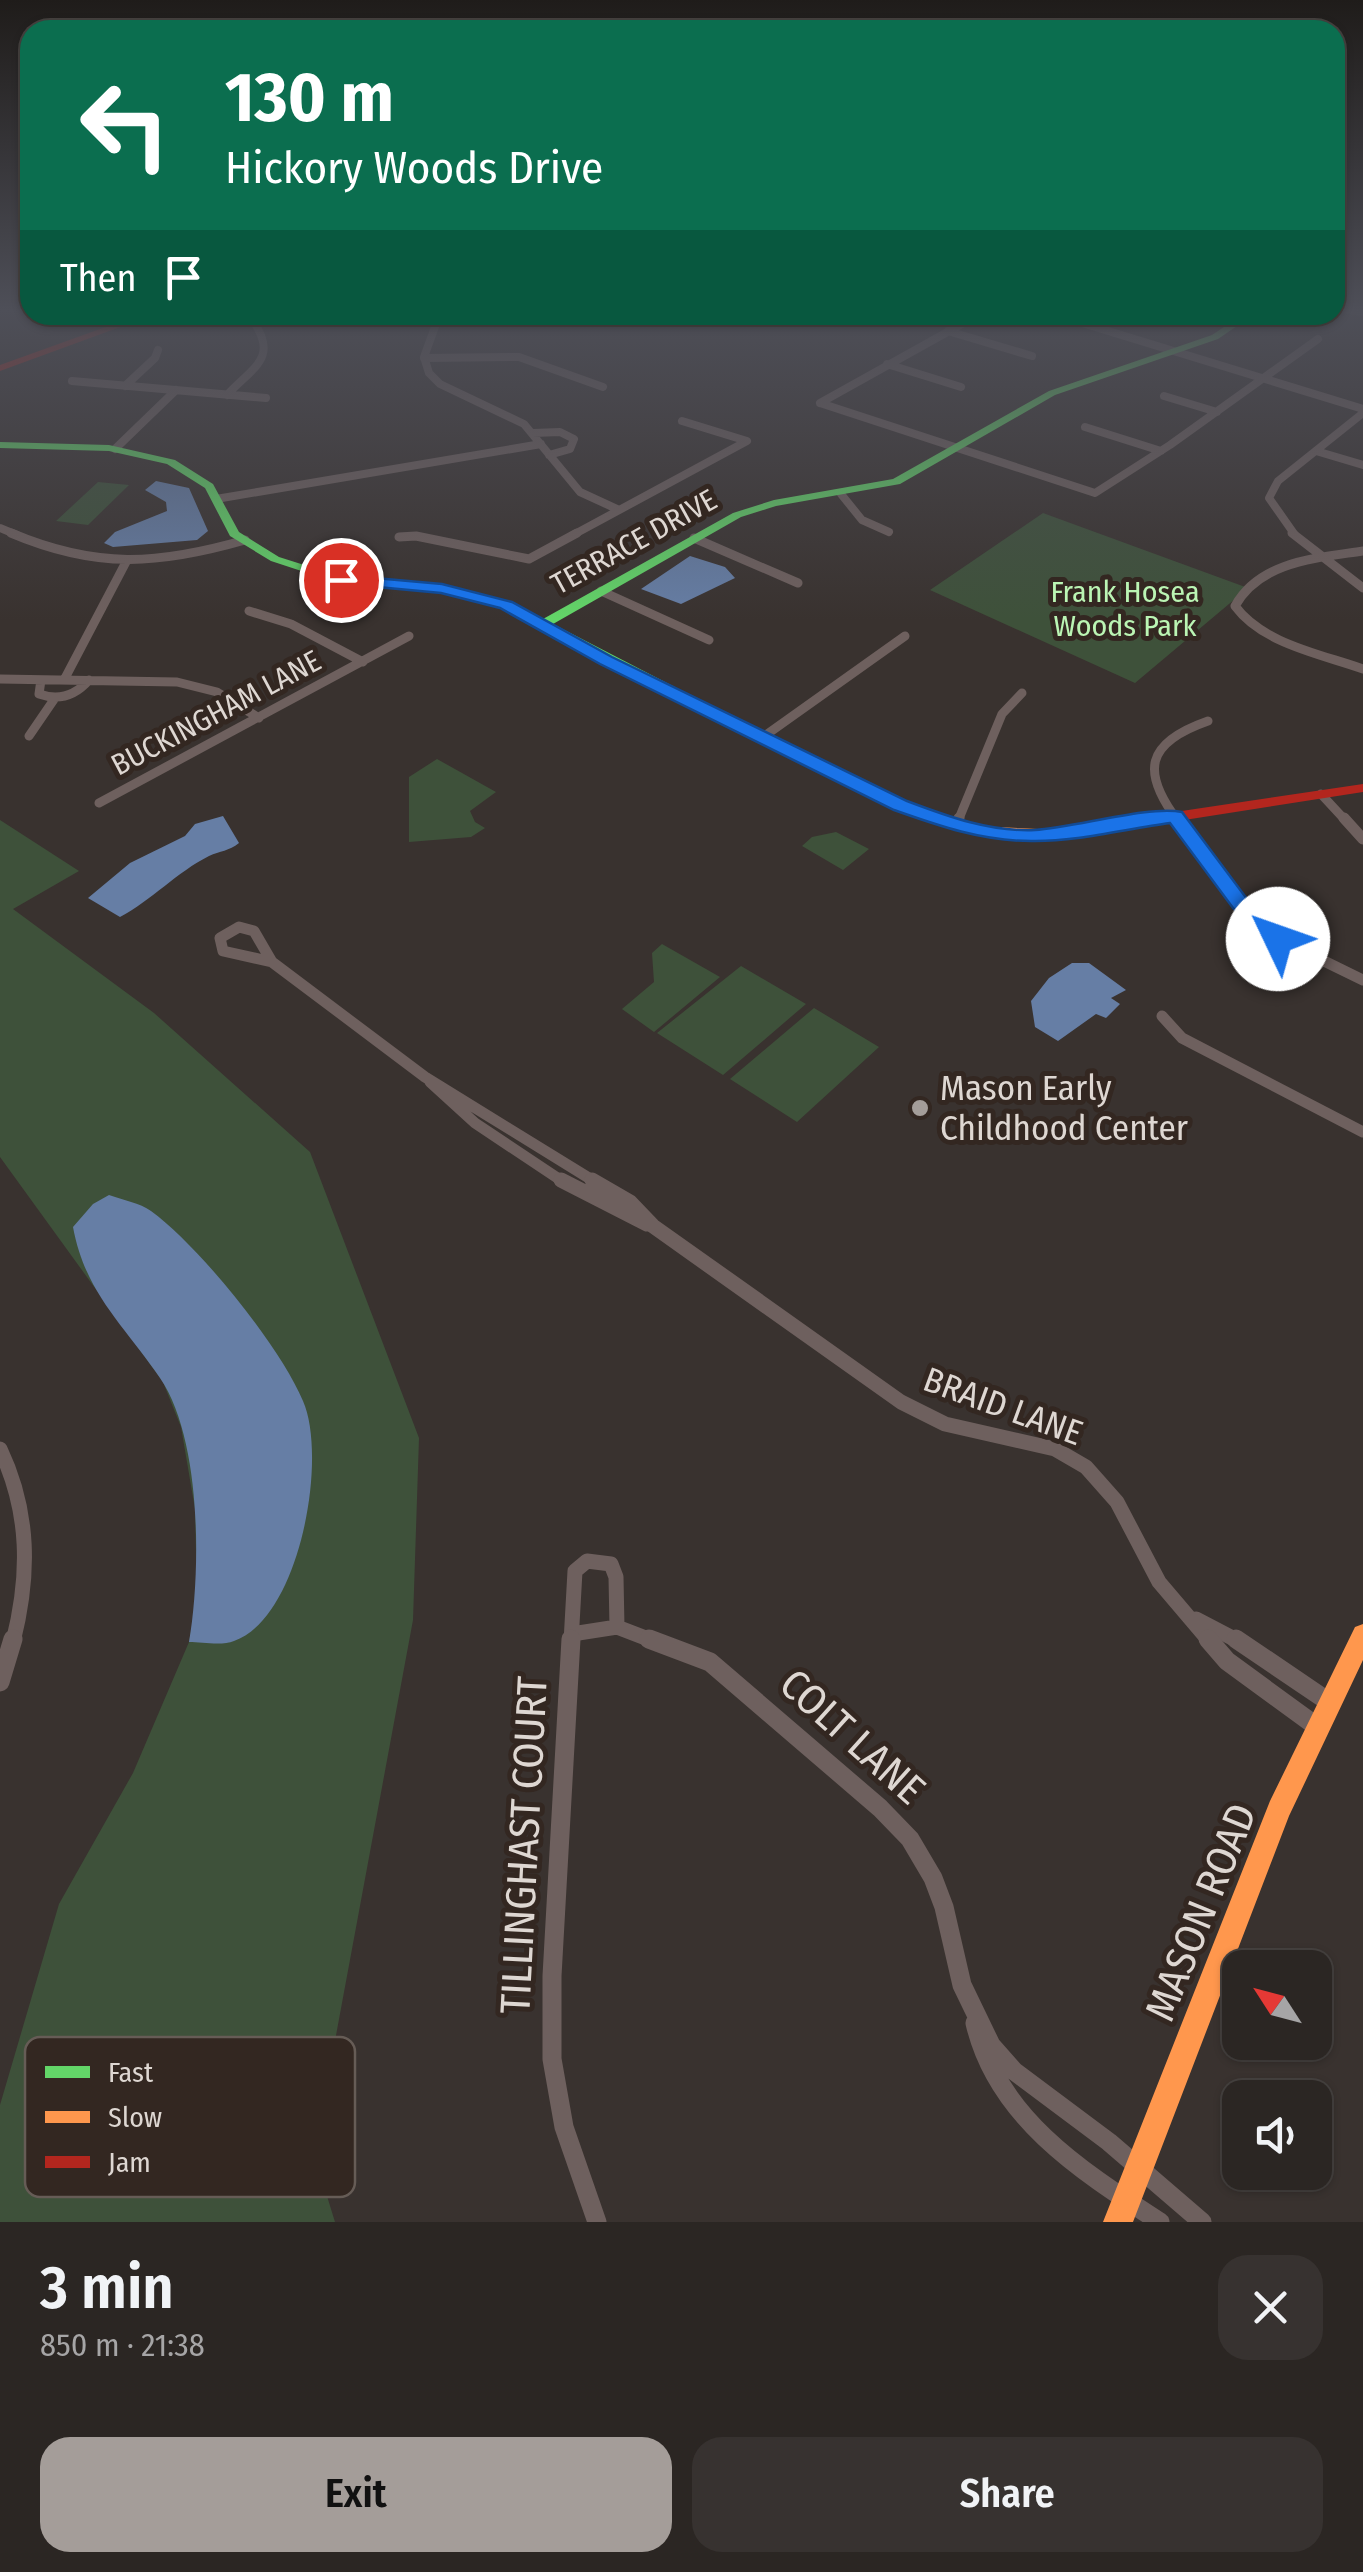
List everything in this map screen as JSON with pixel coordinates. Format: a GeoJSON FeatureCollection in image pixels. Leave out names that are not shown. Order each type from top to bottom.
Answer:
{"type":"FeatureCollection","features":[{"type":"Feature","properties":{"kind":"street"},"geometry":{"type":"LineString","coordinates":[[118,447],[153,413]]}},
{"type":"Feature","properties":{"kind":"street"},"geometry":{"type":"LineString","coordinates":[[501,413],[534,433],[580,492],[619,510]]}},
{"type":"Feature","properties":{"kind":"street"},"geometry":{"type":"LineString","coordinates":[[852,413],[1095,493],[1216,413]]}},
{"type":"Feature","properties":{"kind":"street","name":"TERRACE DRIVE"},"geometry":{"type":"LineString","coordinates":[[544,624],[748,510],[896,482],[1018,413]]}},
{"type":"Feature","properties":{"kind":"street"},"geometry":{"type":"LineString","coordinates":[[1361,413],[1278,481],[1269,498],[1278,517],[1363,588]]}},
{"type":"Feature","properties":{"kind":"street"},"geometry":{"type":"LineString","coordinates":[[399,536],[529,559],[747,441],[682,421]]}},
{"type":"Feature","properties":{"kind":"street"},"geometry":{"type":"LineString","coordinates":[[1085,427],[1161,452]]}},
{"type":"Feature","properties":{"kind":"street"},"geometry":{"type":"LineString","coordinates":[[534,433],[560,432],[574,439],[570,449],[550,455]]}},
{"type":"Feature","properties":{"kind":"street"},"geometry":{"type":"LineString","coordinates":[[0,442],[118,447],[166,453],[196,465],[219,483],[221,498],[246,540],[274,559],[310,572],[375,585],[468,593],[506,605],[606,660],[901,806],[956,825],[1002,834],[1058,835],[1363,788]]}},
{"type":"Feature","properties":{"kind":"street"},"geometry":{"type":"LineString","coordinates":[[221,498],[541,444]]}},
{"type":"Feature","properties":{"kind":"street"},"geometry":{"type":"LineString","coordinates":[[1316,451],[1363,465]]}},
{"type":"Feature","properties":{"kind":"street"},"geometry":{"type":"LineString","coordinates":[[841,494],[862,520],[889,532]]}},
{"type":"Feature","properties":{"kind":"street"},"geometry":{"type":"LineString","coordinates":[[0,528],[58,553],[126,562],[186,556],[246,540]]}},
{"type":"Feature","properties":{"kind":"street"},"geometry":{"type":"LineString","coordinates":[[694,538],[798,583]]}},
{"type":"Feature","properties":{"kind":"street"},"geometry":{"type":"LineString","coordinates":[[1363,552],[1284,566],[1264,575],[1236,599],[1236,609],[1257,628],[1363,668]]}},
{"type":"Feature","properties":{"kind":"street"},"geometry":{"type":"LineString","coordinates":[[64,680],[126,562]]}},
{"type":"Feature","properties":{"kind":"street"},"geometry":{"type":"LineString","coordinates":[[601,591],[709,640]]}},
{"type":"Feature","properties":{"kind":"street"},"geometry":{"type":"LineString","coordinates":[[249,612],[277,618],[362,662]]}},
{"type":"Feature","properties":{"kind":"street","name":"BUCKINGHAM LANE"},"geometry":{"type":"LineString","coordinates":[[99,804],[409,636]]}},
{"type":"Feature","properties":{"kind":"street"},"geometry":{"type":"LineString","coordinates":[[763,738],[905,636]]}},
{"type":"Feature","properties":{"kind":"street"},"geometry":{"type":"LineString","coordinates":[[0,680],[189,684],[216,692],[258,718]]}},
{"type":"Feature","properties":{"kind":"street"},"geometry":{"type":"LineString","coordinates":[[41,680],[39,694],[54,698],[77,693],[89,680]]}},
{"type":"Feature","properties":{"kind":"street"},"geometry":{"type":"LineString","coordinates":[[956,825],[1002,714],[1022,693]]}},
{"type":"Feature","properties":{"kind":"street"},"geometry":{"type":"LineString","coordinates":[[30,736],[54,698]]}},
{"type":"Feature","properties":{"kind":"street"},"geometry":{"type":"LineString","coordinates":[[1208,721],[1180,734],[1152,764],[1153,785],[1240,904],[1264,929],[1363,980]]}},
{"type":"Feature","properties":{"kind":"street"},"geometry":{"type":"LineString","coordinates":[[1322,794],[1363,839]]}},
{"type":"Feature","properties":{"kind":"street","name":"BRAID LANE"},"geometry":{"type":"LineString","coordinates":[[272,962],[426,1076],[447,1101],[519,1152],[618,1212],[653,1226],[901,1402],[944,1424],[1055,1449],[1086,1467],[1117,1502],[1159,1582],[1228,1661],[1316,1726]]}},
{"type":"Feature","properties":{"kind":"street"},"geometry":{"type":"LineString","coordinates":[[1162,1016],[1182,1038],[1363,1132]]}},
{"type":"Feature","properties":{"kind":"street"},"geometry":{"type":"LineString","coordinates":[[0,1449],[16,1477],[26,1544],[24,1588],[0,1682]]}},
{"type":"Feature","properties":{"kind":"street","name":"TILLINGHAST COURT"},"geometry":{"type":"LineString","coordinates":[[597,2222],[564,2128],[551,2042],[575,1571],[583,1562],[598,1558],[611,1564],[616,1578],[616,1627]]}},
{"type":"Feature","properties":{"kind":"street","name":"BRAID LANE"},"geometry":{"type":"LineString","coordinates":[[1189,1616],[1236,1639],[1329,1702]]}},
{"type":"Feature","properties":{"kind":"street","name":"COLT LANE"},"geometry":{"type":"LineString","coordinates":[[572,1634],[616,1627],[710,1662],[891,1818],[933,1878],[962,1985],[974,2016],[992,2045],[1014,2070],[1202,2222]]}},
{"type":"Feature","properties":{"kind":"street","name":"MASON ROAD"},"geometry":{"type":"LineString","coordinates":[[1118,2222],[1230,1928],[1316,1726],[1363,1635]]}},
{"type":"Feature","properties":{"kind":"street","name":"COLT LANE"},"geometry":{"type":"LineString","coordinates":[[974,2016],[976,2047],[995,2084],[1024,2119],[1160,2222]]}},
{"type":"Feature","properties":{"kind":"green space"},"geometry":{"type":"Polygon","coordinates":[[[98,482],[129,485],[88,525],[56,521],[98,482]]]}},
{"type":"Feature","properties":{"kind":"green space","name":"Frank Hosea Woods Park"},"geometry":{"type":"Polygon","coordinates":[[[1043,513],[1248,588],[1135,683],[930,590],[1043,513]]]}},
{"type":"Feature","properties":{"kind":"green space"},"geometry":{"type":"Polygon","coordinates":[[[437,759],[496,792],[470,811],[475,822],[485,828],[471,837],[409,842],[409,777],[437,759]]]}},
{"type":"Feature","properties":{"kind":"green space"},"geometry":{"type":"Polygon","coordinates":[[[0,820],[79,871],[13,909],[154,1013],[310,1152],[419,1438],[413,1620],[336,2037],[25,2037],[25,2197],[327,2197],[335,2222],[0,2222],[0,2105],[59,1904],[133,1773],[189,1642],[197,1598],[195,1509],[181,1427],[163,1382],[0,1157],[0,820]]]}},
{"type":"Feature","properties":{"kind":"green space"},"geometry":{"type":"Polygon","coordinates":[[[836,832],[869,849],[843,870],[802,846],[812,837],[836,832]]]}},
{"type":"Feature","properties":{"kind":"green space"},"geometry":{"type":"Polygon","coordinates":[[[662,944],[720,977],[654,1032],[622,1009],[654,982],[652,953],[662,944]]]}},
{"type":"Feature","properties":{"kind":"green space"},"geometry":{"type":"Polygon","coordinates":[[[741,966],[806,1004],[723,1075],[657,1033],[741,966]]]}},
{"type":"Feature","properties":{"kind":"green space"},"geometry":{"type":"Polygon","coordinates":[[[814,1008],[879,1047],[797,1122],[730,1079],[814,1008]]]}},
{"type":"Feature","properties":{"kind":"water"},"geometry":{"type":"Polygon","coordinates":[[[156,481],[189,488],[208,531],[197,540],[113,547],[104,543],[115,532],[167,511],[166,502],[145,490],[156,481]]]}},
{"type":"Feature","properties":{"kind":"water"},"geometry":{"type":"Polygon","coordinates":[[[690,556],[725,567],[735,578],[681,604],[641,589],[690,556]]]}},
{"type":"Feature","properties":{"kind":"water"},"geometry":{"type":"Polygon","coordinates":[[[223,816],[239,843],[197,863],[132,910],[120,917],[88,898],[130,863],[185,836],[195,824],[223,816]]]}},
{"type":"Feature","properties":{"kind":"water"},"geometry":{"type":"Polygon","coordinates":[[[1072,963],[1089,963],[1126,990],[1111,998],[1120,1004],[1106,1018],[1096,1014],[1058,1041],[1035,1027],[1031,1001],[1049,978],[1072,963]]]}},
{"type":"Feature","properties":{"kind":"water"},"geometry":{"type":"Polygon","coordinates":[[[109,1195],[151,1211],[192,1248],[257,1326],[303,1401],[312,1459],[303,1534],[276,1602],[257,1626],[234,1641],[189,1642],[196,1544],[191,1470],[184,1436],[160,1378],[96,1290],[79,1250],[73,1227],[93,1204],[109,1195]]]}},
{"type":"Feature","properties":{"kind":"traffic: fast"},"geometry":{"type":"LineString","coordinates":[[544,624],[737,515],[774,503],[896,482],[1017,413]]}},
{"type":"Feature","properties":{"kind":"traffic: fast"},"geometry":{"type":"LineString","coordinates":[[0,445],[109,448],[171,462],[209,486],[234,534],[275,559],[341,580],[442,589],[506,605],[716,714]]}},
{"type":"Feature","properties":{"kind":"traffic: slow"},"geometry":{"type":"LineString","coordinates":[[716,714],[901,805],[974,830],[1059,835],[1108,827]]}},
{"type":"Feature","properties":{"kind":"traffic: slow"},"geometry":{"type":"LineString","coordinates":[[1118,2222],[1279,1810],[1363,1635]]}},
{"type":"Feature","properties":{"kind":"traffic: jam"},"geometry":{"type":"LineString","coordinates":[[1108,827],[1363,788]]}},
{"type":"Feature","properties":{"kind":"place","name":"Mason Early Childhood Center"},"geometry":{"type":"Point","coordinates":[920,1108]}},
{"type":"Feature","properties":{"kind":"route"},"geometry":{"type":"LineString","coordinates":[[341,580],[442,588],[506,605],[606,660],[901,806],[944,822],[986,832],[1034,836],[1175,816],[1240,904],[1278,939]]}}]}
